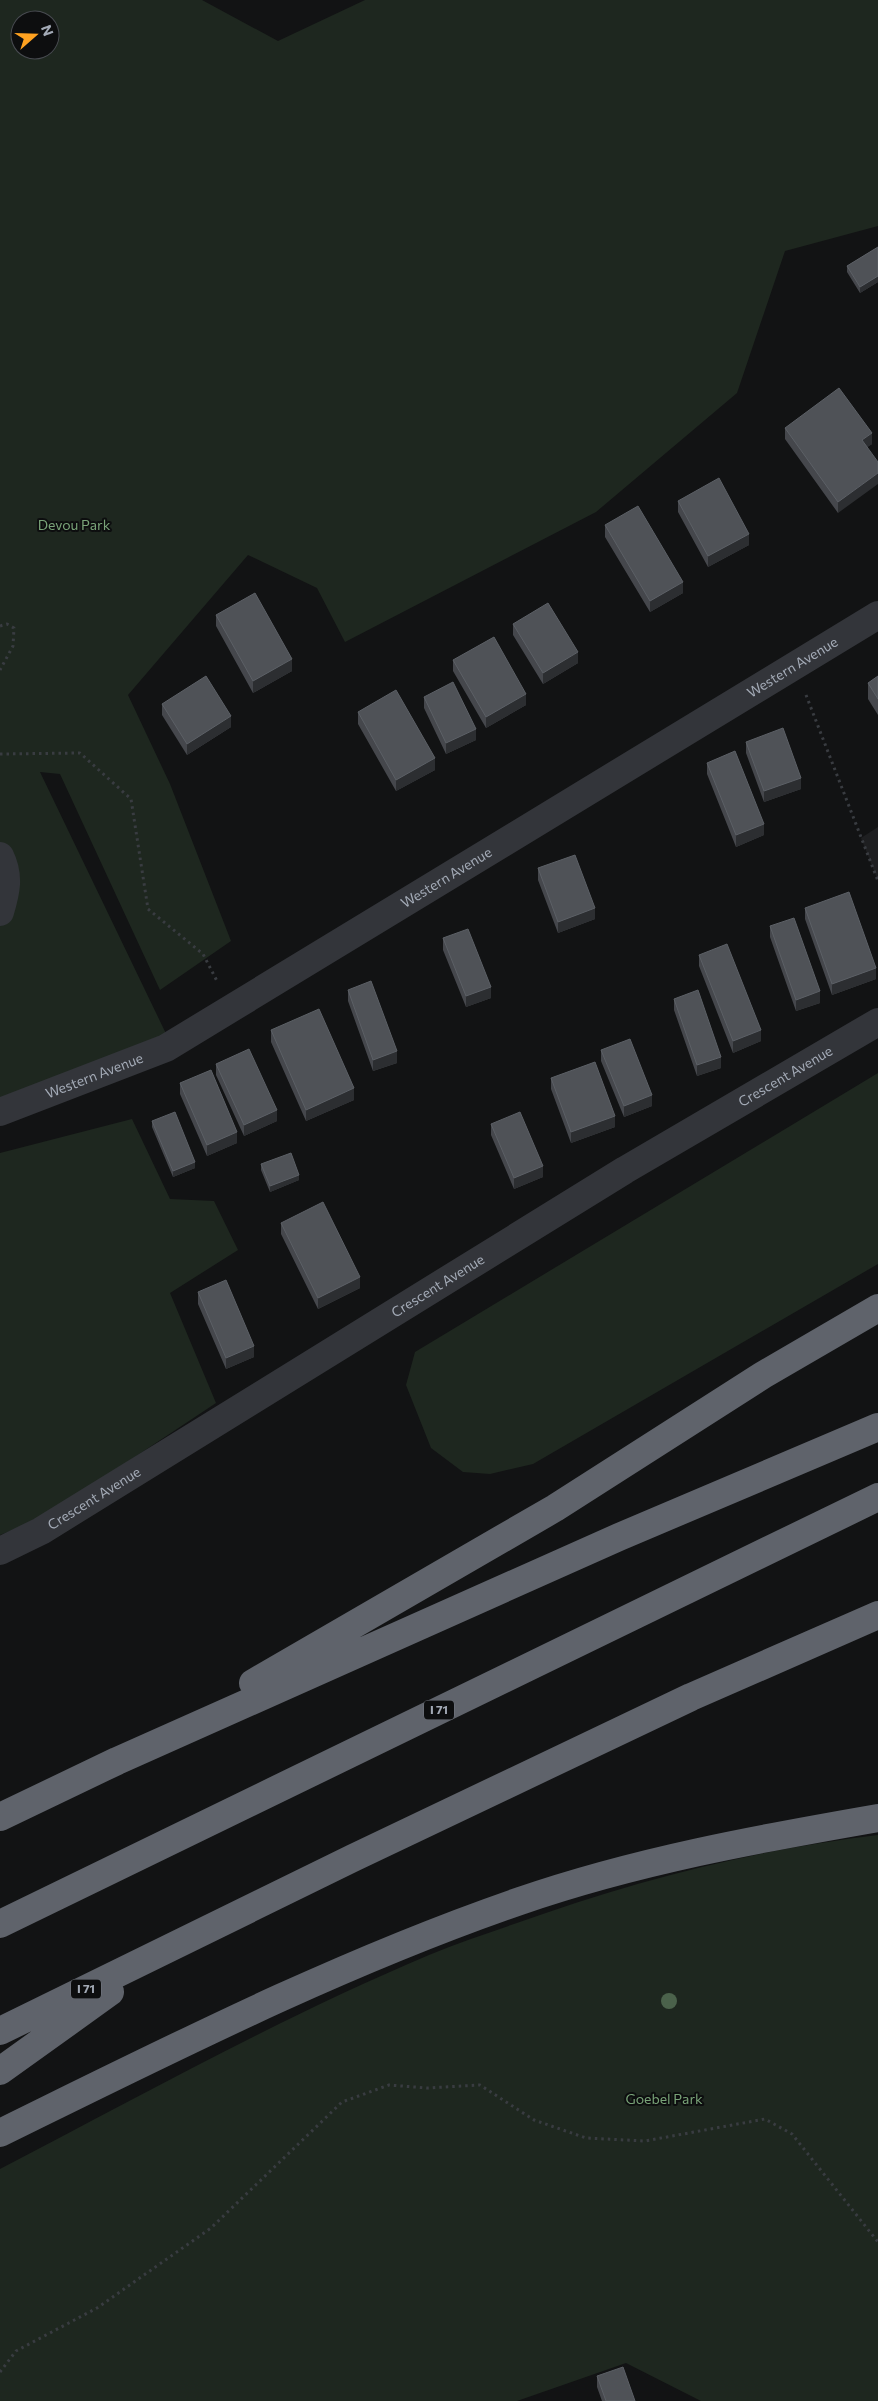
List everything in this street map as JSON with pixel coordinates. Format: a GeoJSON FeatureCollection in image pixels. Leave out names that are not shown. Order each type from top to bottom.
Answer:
{"type":"FeatureCollection","features":[{"type":"Feature","properties":{"kind":"highway"},"geometry":{"type":"LineString","coordinates":[[117,1760],[556,1508],[763,1375],[878,1308]]}},
{"type":"Feature","properties":{"kind":"highway"},"geometry":{"type":"LineString","coordinates":[[0,1817],[117,1760],[618,1537],[878,1427]]}},
{"type":"Feature","properties":{"kind":"highway","name":"I 71"},"geometry":{"type":"LineString","coordinates":[[0,1924],[878,1498]]}},
{"type":"Feature","properties":{"kind":"highway","name":"I 71"},"geometry":{"type":"LineString","coordinates":[[0,2031],[691,1697],[878,1615]]}},
{"type":"Feature","properties":{"kind":"highway"},"geometry":{"type":"LineString","coordinates":[[0,2133],[254,2008],[391,1948],[522,1900],[607,1875],[735,1843],[878,1818]]}},
{"type":"Feature","properties":{"kind":"highway"},"geometry":{"type":"LineString","coordinates":[[0,2071],[172,1947]]}},
{"type":"Feature","properties":{"kind":"street","name":"Western Avenue"},"geometry":{"type":"LineString","coordinates":[[0,1112],[166,1048],[878,615]]}},
{"type":"Feature","properties":{"kind":"street"},"geometry":{"type":"LineString","coordinates":[[0,856],[8,884],[0,912]]}},
{"type":"Feature","properties":{"kind":"street","name":"Crescent Avenue"},"geometry":{"type":"LineString","coordinates":[[0,1552],[42,1531],[625,1170],[878,1022]]}},
{"type":"Feature","properties":{"kind":"path"},"geometry":{"type":"LineString","coordinates":[[0,626],[8,624],[14,628],[14,646],[0,670]]}},
{"type":"Feature","properties":{"kind":"path"},"geometry":{"type":"LineString","coordinates":[[805,692],[878,881]]}},
{"type":"Feature","properties":{"kind":"path"},"geometry":{"type":"LineString","coordinates":[[0,754],[80,753],[132,799],[148,909],[203,954],[219,985]]}},
{"type":"Feature","properties":{"kind":"path"},"geometry":{"type":"LineString","coordinates":[[0,2372],[16,2350],[97,2308],[211,2228],[342,2102],[389,2085],[427,2088],[480,2085],[534,2120],[586,2138],[645,2141],[765,2118],[792,2134],[878,2242]]}},
{"type":"Feature","properties":{"kind":"shaded area"},"geometry":{"type":"Polygon","coordinates":[[[878,827],[878,881],[861,838],[878,827]]]}},
{"type":"Feature","properties":{"kind":"green space","name":"Devou Park"},"geometry":{"type":"Polygon","coordinates":[[[0,0],[202,0],[278,41],[365,0],[878,0],[878,226],[785,251],[737,393],[596,512],[345,642],[317,588],[248,555],[128,695],[170,784],[231,941],[160,990],[60,774],[40,772],[171,1044],[0,1112],[0,0]]]}},
{"type":"Feature","properties":{"kind":"green space"},"geometry":{"type":"Polygon","coordinates":[[[878,1073],[878,1264],[533,1464],[490,1474],[463,1472],[431,1448],[406,1385],[415,1352],[878,1073]]]}},
{"type":"Feature","properties":{"kind":"green space"},"geometry":{"type":"Polygon","coordinates":[[[132,1119],[170,1199],[214,1201],[238,1250],[170,1293],[216,1403],[43,1518],[0,1535],[0,1153],[132,1119]]]}},
{"type":"Feature","properties":{"kind":"green space","name":"Goebel Park"},"geometry":{"type":"Polygon","coordinates":[[[878,1835],[878,2401],[701,2401],[626,2363],[517,2401],[0,2401],[0,2169],[266,2030],[374,1979],[450,1946],[559,1908],[694,1869],[785,1849],[878,1835]]]}},
{"type":"Feature","properties":{"kind":"building"},"geometry":{"type":"Polygon","coordinates":[[[878,247],[878,276],[860,287],[847,266],[878,247]]]}},
{"type":"Feature","properties":{"kind":"building"},"geometry":{"type":"Polygon","coordinates":[[[839,388],[872,433],[862,440],[878,462],[878,473],[838,502],[785,428],[839,388]]]}},
{"type":"Feature","properties":{"kind":"building"},"geometry":{"type":"Polygon","coordinates":[[[719,478],[749,534],[708,556],[678,501],[719,478]]]}},
{"type":"Feature","properties":{"kind":"building"},"geometry":{"type":"Polygon","coordinates":[[[638,506],[683,582],[650,601],[605,525],[638,506]]]}},
{"type":"Feature","properties":{"kind":"building"},"geometry":{"type":"Polygon","coordinates":[[[255,593],[292,659],[253,681],[216,615],[255,593]]]}},
{"type":"Feature","properties":{"kind":"building"},"geometry":{"type":"Polygon","coordinates":[[[548,603],[578,652],[543,673],[513,624],[548,603]]]}},
{"type":"Feature","properties":{"kind":"building"},"geometry":{"type":"Polygon","coordinates":[[[494,637],[526,694],[486,717],[453,660],[494,637]]]}},
{"type":"Feature","properties":{"kind":"building"},"geometry":{"type":"Polygon","coordinates":[[[206,676],[231,716],[187,744],[162,704],[206,676]]]}},
{"type":"Feature","properties":{"kind":"building"},"geometry":{"type":"Polygon","coordinates":[[[878,676],[878,699],[868,683],[878,676]]]}},
{"type":"Feature","properties":{"kind":"building"},"geometry":{"type":"Polygon","coordinates":[[[453,682],[476,729],[446,743],[424,697],[453,682]]]}},
{"type":"Feature","properties":{"kind":"building"},"geometry":{"type":"Polygon","coordinates":[[[396,690],[435,758],[396,780],[358,712],[396,690]]]}},
{"type":"Feature","properties":{"kind":"building"},"geometry":{"type":"Polygon","coordinates":[[[783,728],[801,778],[764,791],[746,742],[783,728]]]}},
{"type":"Feature","properties":{"kind":"building"},"geometry":{"type":"Polygon","coordinates":[[[735,751],[764,824],[736,835],[707,763],[735,751]]]}},
{"type":"Feature","properties":{"kind":"building"},"geometry":{"type":"Polygon","coordinates":[[[575,855],[595,908],[558,922],[538,868],[575,855]]]}},
{"type":"Feature","properties":{"kind":"building"},"geometry":{"type":"Polygon","coordinates":[[[849,892],[876,968],[832,984],[805,908],[849,892]]]}},
{"type":"Feature","properties":{"kind":"building"},"geometry":{"type":"Polygon","coordinates":[[[794,918],[820,991],[796,1000],[770,926],[794,918]]]}},
{"type":"Feature","properties":{"kind":"building"},"geometry":{"type":"Polygon","coordinates":[[[468,929],[491,987],[466,996],[443,938],[468,929]]]}},
{"type":"Feature","properties":{"kind":"building"},"geometry":{"type":"Polygon","coordinates":[[[727,944],[761,1030],[733,1041],[699,955],[727,944]]]}},
{"type":"Feature","properties":{"kind":"building"},"geometry":{"type":"Polygon","coordinates":[[[371,981],[397,1051],[373,1060],[348,990],[371,981]]]}},
{"type":"Feature","properties":{"kind":"building"},"geometry":{"type":"Polygon","coordinates":[[[698,990],[721,1057],[697,1065],[674,999],[698,990]]]}},
{"type":"Feature","properties":{"kind":"building"},"geometry":{"type":"Polygon","coordinates":[[[319,1009],[354,1088],[306,1110],[271,1030],[319,1009]]]}},
{"type":"Feature","properties":{"kind":"building"},"geometry":{"type":"Polygon","coordinates":[[[630,1039],[652,1095],[624,1106],[601,1050],[630,1039]]]}},
{"type":"Feature","properties":{"kind":"building"},"geometry":{"type":"Polygon","coordinates":[[[249,1049],[277,1110],[244,1125],[216,1064],[249,1049]]]}},
{"type":"Feature","properties":{"kind":"building"},"geometry":{"type":"Polygon","coordinates":[[[595,1062],[615,1116],[571,1132],[551,1078],[595,1062]]]}},
{"type":"Feature","properties":{"kind":"building"},"geometry":{"type":"Polygon","coordinates":[[[211,1070],[237,1132],[207,1145],[180,1083],[211,1070]]]}},
{"type":"Feature","properties":{"kind":"building"},"geometry":{"type":"Polygon","coordinates":[[[175,1112],[195,1162],[173,1171],[152,1121],[175,1112]]]}},
{"type":"Feature","properties":{"kind":"building"},"geometry":{"type":"Polygon","coordinates":[[[520,1112],[543,1166],[514,1178],[491,1124],[520,1112]]]}},
{"type":"Feature","properties":{"kind":"building"},"geometry":{"type":"Polygon","coordinates":[[[291,1153],[299,1175],[270,1186],[261,1164],[291,1153]]]}},
{"type":"Feature","properties":{"kind":"building"},"geometry":{"type":"Polygon","coordinates":[[[323,1202],[360,1277],[318,1298],[281,1223],[323,1202]]]}},
{"type":"Feature","properties":{"kind":"building"},"geometry":{"type":"Polygon","coordinates":[[[226,1280],[254,1346],[226,1358],[198,1292],[226,1280]]]}},
{"type":"Feature","properties":{"kind":"building"},"geometry":{"type":"Polygon","coordinates":[[[623,2367],[635,2401],[606,2401],[597,2376],[623,2367]]]}}]}
